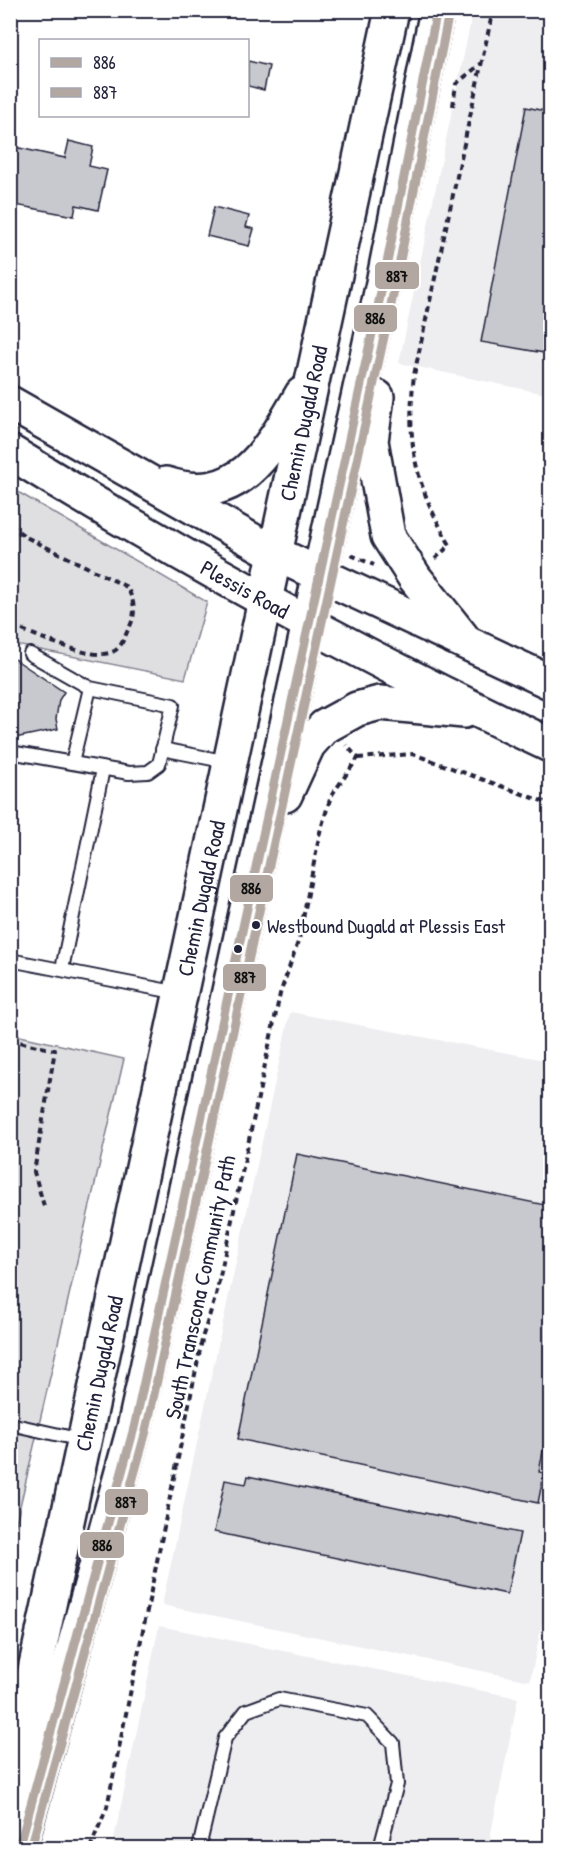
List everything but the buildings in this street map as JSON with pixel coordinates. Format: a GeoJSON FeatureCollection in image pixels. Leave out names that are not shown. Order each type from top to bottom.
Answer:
{"type":"FeatureCollection","features":[{"type":"Feature","properties":{"kind":"main road","name":"Chemin Dugald Road"},"geometry":{"type":"LineString","coordinates":[[10,1786],[392,10]]}},
{"type":"Feature","properties":{"kind":"main road","name":"Chemin Dugald Road"},"geometry":{"type":"LineString","coordinates":[[20,1848],[134,1428],[382,283],[437,10]]}},
{"type":"Feature","properties":{"kind":"main road"},"geometry":{"type":"LineString","coordinates":[[382,283],[384,337],[371,441],[388,536],[415,578],[467,643]]}},
{"type":"Feature","properties":{"kind":"main road"},"geometry":{"type":"LineString","coordinates":[[129,471],[180,488],[209,491],[223,487],[255,467],[284,426],[316,369]]}},
{"type":"Feature","properties":{"kind":"main road","name":"Plessis Road"},"geometry":{"type":"LineString","coordinates":[[10,403],[276,554],[550,682]]}},
{"type":"Feature","properties":{"kind":"main road","name":"Plessis Road"},"geometry":{"type":"LineString","coordinates":[[10,452],[307,624],[550,746]]}},
{"type":"Feature","properties":{"kind":"main road"},"geometry":{"type":"LineString","coordinates":[[258,851],[308,745],[324,728],[357,709],[380,703],[479,712]]}},
{"type":"Feature","properties":{"kind":"main road"},"geometry":{"type":"LineString","coordinates":[[179,993],[226,1006]]}},
{"type":"Feature","properties":{"kind":"main road"},"geometry":{"type":"LineString","coordinates":[[86,1441],[111,1440],[134,1428]]}},
{"type":"Feature","properties":{"kind":"lane"},"geometry":{"type":"LineString","coordinates":[[10,752],[129,773],[148,772],[159,764],[173,705],[90,688],[30,654]]}},
{"type":"Feature","properties":{"kind":"lane"},"geometry":{"type":"LineString","coordinates":[[72,763],[90,688]]}},
{"type":"Feature","properties":{"kind":"lane"},"geometry":{"type":"LineString","coordinates":[[162,749],[229,763]]}},
{"type":"Feature","properties":{"kind":"lane"},"geometry":{"type":"LineString","coordinates":[[62,969],[103,769]]}},
{"type":"Feature","properties":{"kind":"lane"},"geometry":{"type":"LineString","coordinates":[[10,960],[179,993]]}},
{"type":"Feature","properties":{"kind":"lane"},"geometry":{"type":"LineString","coordinates":[[10,1425],[86,1441]]}},
{"type":"Feature","properties":{"kind":"lane"},"geometry":{"type":"LineString","coordinates":[[199,1848],[225,1738],[246,1711],[279,1699],[367,1716],[393,1743],[397,1784],[380,1848]]}},
{"type":"Feature","properties":{"kind":"path"},"geometry":{"type":"LineString","coordinates":[[450,544],[429,507],[414,463],[410,412],[414,375],[493,10]]}},
{"type":"Feature","properties":{"kind":"path"},"geometry":{"type":"LineString","coordinates":[[453,106],[456,84],[482,63]]}},
{"type":"Feature","properties":{"kind":"path"},"geometry":{"type":"LineString","coordinates":[[10,525],[26,537],[127,587],[135,609],[134,620],[119,647],[112,653],[99,654],[73,649],[10,625]]}},
{"type":"Feature","properties":{"kind":"path"},"geometry":{"type":"LineString","coordinates":[[346,745],[358,758],[413,754],[550,804]]}},
{"type":"Feature","properties":{"kind":"path","name":"South Transcona Community Path"},"geometry":{"type":"LineString","coordinates":[[90,1848],[107,1807],[203,1335],[216,1295],[280,994],[299,939],[320,831],[331,796],[358,758]]}},
{"type":"Feature","properties":{"kind":"path"},"geometry":{"type":"LineString","coordinates":[[10,1040],[55,1050],[34,1172],[44,1206]]}},
{"type":"Feature","properties":{"kind":"shaded area"},"geometry":{"type":"Polygon","coordinates":[[[473,11],[550,11],[550,395],[399,363],[473,11]]]}},
{"type":"Feature","properties":{"kind":"shaded area"},"geometry":{"type":"Polygon","coordinates":[[[11,488],[207,602],[185,679],[11,644],[11,488]]]}},
{"type":"Feature","properties":{"kind":"shaded area"},"geometry":{"type":"Polygon","coordinates":[[[290,1012],[550,1061],[550,1586],[530,1681],[162,1605],[290,1012]]]}},
{"type":"Feature","properties":{"kind":"shaded area"},"geometry":{"type":"Polygon","coordinates":[[[11,1034],[124,1059],[11,1545],[11,1034]]]}},
{"type":"Feature","properties":{"kind":"shaded area"},"geometry":{"type":"Polygon","coordinates":[[[159,1626],[518,1698],[488,1848],[112,1848],[159,1626]]]}},
{"type":"Feature","properties":{"kind":"transit line","name":"886"},"geometry":{"type":"LineString","coordinates":[[19,1848],[134,1428],[383,283],[437,10]]}},
{"type":"Feature","properties":{"kind":"transit line","name":"887"},"geometry":{"type":"LineString","coordinates":[[31,1848],[146,1431],[395,286],[449,12]]}},
{"type":"Feature","properties":{"kind":"place","name":"Westbound Dugald at Plessis East"},"geometry":{"type":"Point","coordinates":[256,925]}}]}
